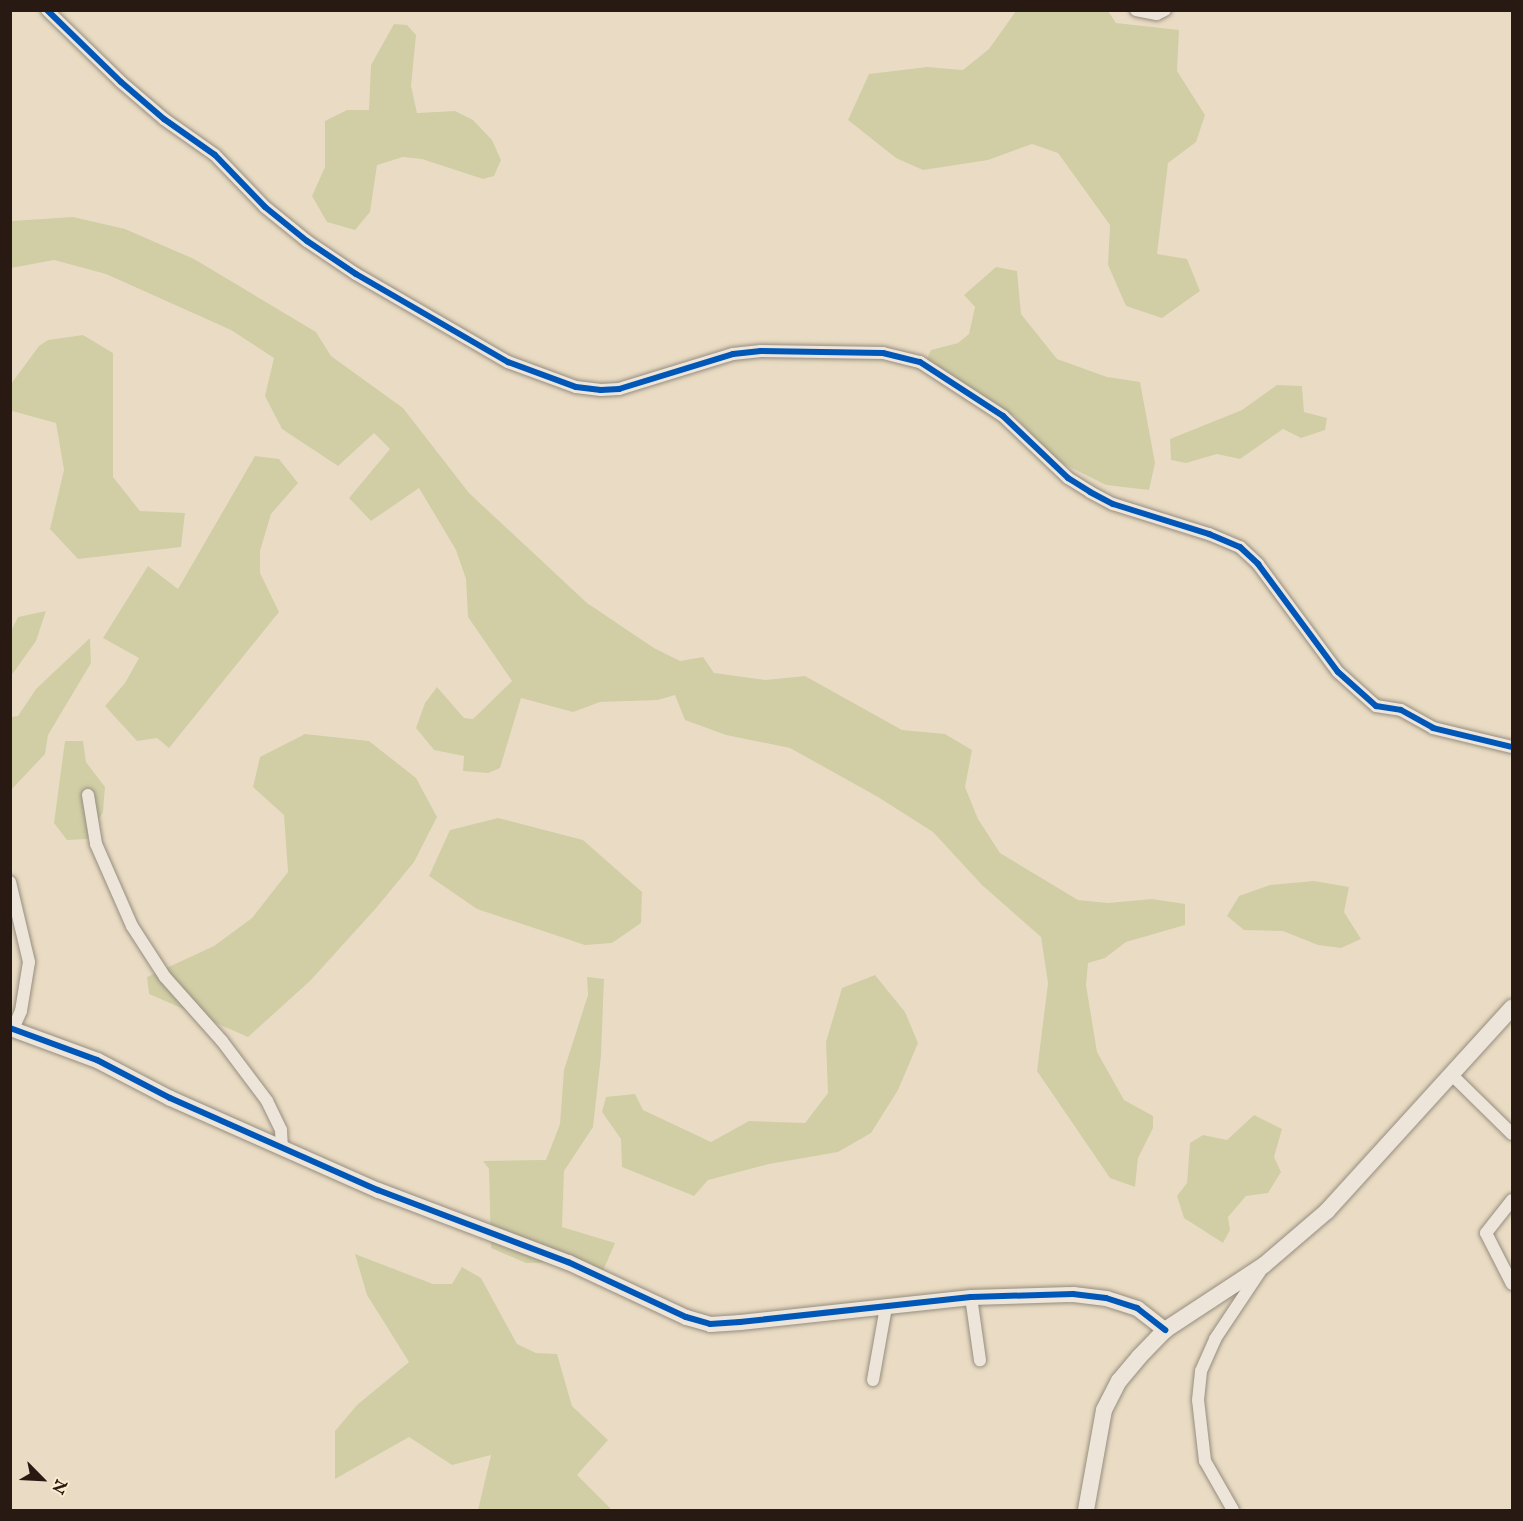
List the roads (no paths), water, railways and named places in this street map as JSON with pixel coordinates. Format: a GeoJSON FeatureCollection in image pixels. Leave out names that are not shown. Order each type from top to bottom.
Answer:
{"type":"FeatureCollection","features":[{"type":"Feature","properties":{"kind":"main road"},"geometry":{"type":"LineString","coordinates":[[1086,1510],[1104,1410],[1119,1381],[1165,1330],[1264,1265],[1327,1211],[1512,1008]]}},
{"type":"Feature","properties":{"kind":"street"},"geometry":{"type":"LineString","coordinates":[[47,10],[121,82],[164,120],[215,155],[266,207],[307,241],[356,274],[508,362],[576,387],[601,390],[619,389],[733,354],[761,351],[882,353],[920,362],[1003,416],[1068,478],[1090,492],[1113,504],[1209,534],[1240,547],[1258,564],[1338,672],[1376,706],[1401,710],[1433,728],[1512,747]]}},
{"type":"Feature","properties":{"kind":"street"},"geometry":{"type":"LineString","coordinates":[[1136,10],[1165,10]]}},
{"type":"Feature","properties":{"kind":"street"},"geometry":{"type":"LineString","coordinates":[[88,795],[96,844],[132,926],[165,977],[222,1041],[267,1101],[281,1130],[282,1149]]}},
{"type":"Feature","properties":{"kind":"street"},"geometry":{"type":"LineString","coordinates":[[10,882],[29,962],[21,1011],[13,1027],[97,1060],[282,1149],[378,1190],[568,1262],[686,1317],[720,1323],[971,1297],[1073,1294],[1106,1298],[1137,1308],[1165,1330]]}},
{"type":"Feature","properties":{"kind":"street"},"geometry":{"type":"LineString","coordinates":[[1452,1075],[1512,1134]]}},
{"type":"Feature","properties":{"kind":"street"},"geometry":{"type":"LineString","coordinates":[[1512,1200],[1486,1233],[1512,1284]]}},
{"type":"Feature","properties":{"kind":"street"},"geometry":{"type":"LineString","coordinates":[[1233,1510],[1205,1461],[1198,1400],[1201,1371],[1215,1339],[1264,1265]]}},
{"type":"Feature","properties":{"kind":"street"},"geometry":{"type":"LineString","coordinates":[[971,1297],[981,1360]]}},
{"type":"Feature","properties":{"kind":"street"},"geometry":{"type":"LineString","coordinates":[[873,1380],[886,1307]]}}]}
